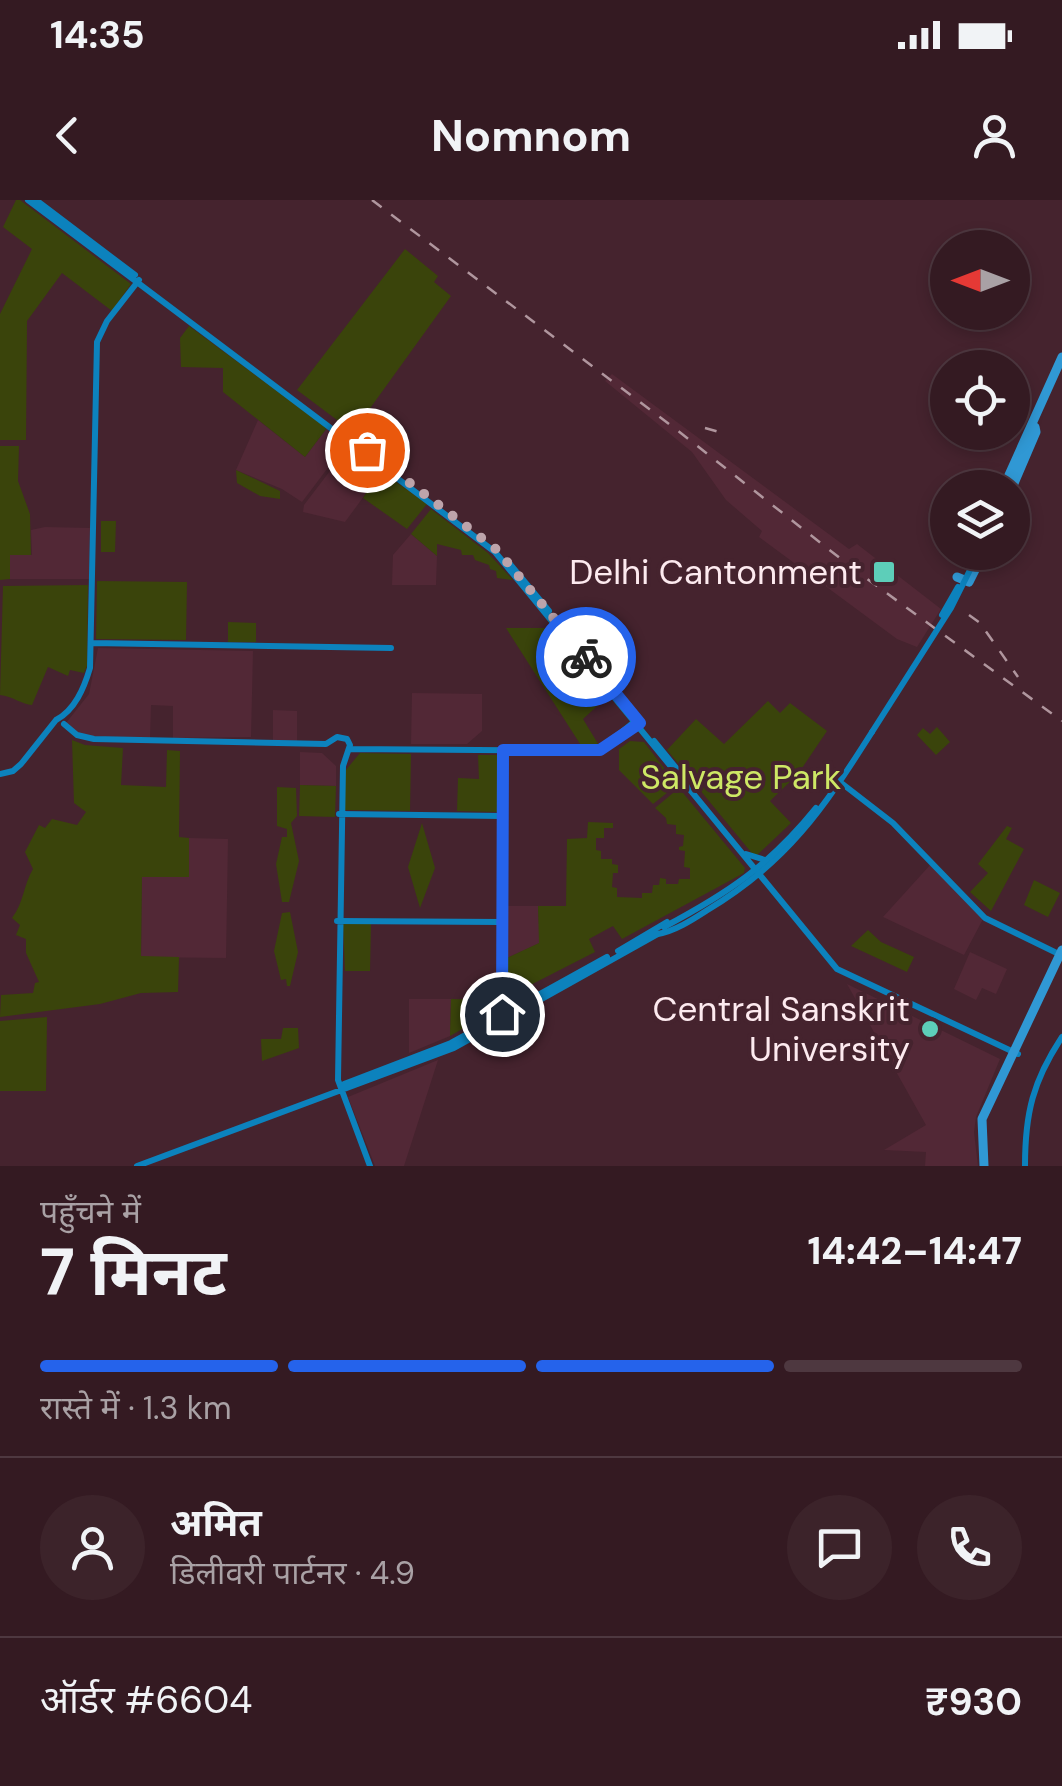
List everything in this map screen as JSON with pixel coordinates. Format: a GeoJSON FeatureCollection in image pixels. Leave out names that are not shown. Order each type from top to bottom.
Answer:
{"type":"FeatureCollection","features":[{"type":"Feature","properties":{"kind":"main road"},"geometry":{"type":"LineString","coordinates":[[1014,470],[1062,356]]}},
{"type":"Feature","properties":{"kind":"main road"},"geometry":{"type":"LineString","coordinates":[[1016,470],[1036,432],[1062,365]]}},
{"type":"Feature","properties":{"kind":"main road"},"geometry":{"type":"LineString","coordinates":[[957,578],[970,582],[974,570]]}},
{"type":"Feature","properties":{"kind":"main road"},"geometry":{"type":"LineString","coordinates":[[986,1166],[986,1120],[1012,1052],[1062,954]]}},
{"type":"Feature","properties":{"kind":"street"},"geometry":{"type":"LineString","coordinates":[[28,200],[140,281]]}},
{"type":"Feature","properties":{"kind":"street"},"geometry":{"type":"LineString","coordinates":[[36,200],[484,542],[746,857],[752,869],[752,882]]}},
{"type":"Feature","properties":{"kind":"street"},"geometry":{"type":"LineString","coordinates":[[0,775],[17,768],[60,723],[84,686],[94,643],[101,342],[106,327],[140,281]]}},
{"type":"Feature","properties":{"kind":"street"},"geometry":{"type":"LineString","coordinates":[[661,931],[688,922],[752,882],[787,845],[819,806],[952,608],[970,570]]}},
{"type":"Feature","properties":{"kind":"street"},"geometry":{"type":"LineString","coordinates":[[94,643],[391,648]]}},
{"type":"Feature","properties":{"kind":"street"},"geometry":{"type":"LineString","coordinates":[[60,723],[77,739],[94,743],[332,742],[341,736],[350,748]]}},
{"type":"Feature","properties":{"kind":"street"},"geometry":{"type":"LineString","coordinates":[[350,748],[594,751],[627,734],[636,723]]}},
{"type":"Feature","properties":{"kind":"street"},"geometry":{"type":"LineString","coordinates":[[636,723],[746,857],[768,863]]}},
{"type":"Feature","properties":{"kind":"street"},"geometry":{"type":"LineString","coordinates":[[192,743],[313,747],[335,752],[350,748],[590,749],[603,746],[636,723]]}},
{"type":"Feature","properties":{"kind":"street"},"geometry":{"type":"LineString","coordinates":[[128,1166],[454,1048],[661,931],[773,857],[842,780],[870,731]]}},
{"type":"Feature","properties":{"kind":"street"},"geometry":{"type":"LineString","coordinates":[[627,734],[646,738]]}},
{"type":"Feature","properties":{"kind":"street"},"geometry":{"type":"LineString","coordinates":[[332,742],[339,762],[339,1088],[368,1166]]}},
{"type":"Feature","properties":{"kind":"street"},"geometry":{"type":"LineString","coordinates":[[340,814],[342,772],[350,748]]}},
{"type":"Feature","properties":{"kind":"street"},"geometry":{"type":"LineString","coordinates":[[503,750],[501,922],[505,1013]]}},
{"type":"Feature","properties":{"kind":"street"},"geometry":{"type":"LineString","coordinates":[[842,780],[893,822],[985,918],[1062,954]]}},
{"type":"Feature","properties":{"kind":"street"},"geometry":{"type":"LineString","coordinates":[[340,814],[502,816]]}},
{"type":"Feature","properties":{"kind":"street"},"geometry":{"type":"LineString","coordinates":[[372,1076],[451,1043],[661,931],[752,869],[768,863]]}},
{"type":"Feature","properties":{"kind":"street"},"geometry":{"type":"LineString","coordinates":[[768,863],[768,884]]}},
{"type":"Feature","properties":{"kind":"street"},"geometry":{"type":"LineString","coordinates":[[752,869],[841,968],[1012,1052]]}},
{"type":"Feature","properties":{"kind":"street"},"geometry":{"type":"LineString","coordinates":[[752,882],[768,884]]}},
{"type":"Feature","properties":{"kind":"street"},"geometry":{"type":"LineString","coordinates":[[339,921],[501,922]]}},
{"type":"Feature","properties":{"kind":"street"},"geometry":{"type":"LineString","coordinates":[[1026,1166],[1032,1098],[1043,1066],[1062,1037]]}},
{"type":"Feature","properties":{"kind":"street"},"geometry":{"type":"LineString","coordinates":[[339,1088],[355,1082]]}},
{"type":"Feature","properties":{"kind":"street"},"geometry":{"type":"LineString","coordinates":[[137,1166],[328,1092]]}},
{"type":"Feature","properties":{"kind":"shaded area"},"geometry":{"type":"Polygon","coordinates":[[[612,374],[849,549],[857,544],[941,609],[917,647],[897,639],[759,537],[762,531],[726,500],[692,452],[605,381],[612,374]]]}},
{"type":"Feature","properties":{"kind":"shaded area"},"geometry":{"type":"Polygon","coordinates":[[[258,420],[305,457],[327,428],[346,444],[302,502],[236,470],[258,420]]]}},
{"type":"Feature","properties":{"kind":"shaded area"},"geometry":{"type":"Polygon","coordinates":[[[349,446],[371,464],[361,480],[370,488],[345,522],[303,512],[304,505],[349,446]]]}},
{"type":"Feature","properties":{"kind":"shaded area"},"geometry":{"type":"Polygon","coordinates":[[[90,528],[89,579],[10,579],[9,554],[32,555],[31,530],[90,528]]]}},
{"type":"Feature","properties":{"kind":"shaded area"},"geometry":{"type":"Polygon","coordinates":[[[411,534],[437,556],[436,585],[392,585],[393,555],[411,534]]]}},
{"type":"Feature","properties":{"kind":"shaded area"},"geometry":{"type":"Polygon","coordinates":[[[98,648],[253,651],[251,737],[173,738],[173,706],[151,705],[150,738],[82,736],[66,723],[89,694],[98,648]]]}},
{"type":"Feature","properties":{"kind":"shaded area"},"geometry":{"type":"Polygon","coordinates":[[[412,693],[482,694],[482,731],[467,744],[411,744],[412,693]]]}},
{"type":"Feature","properties":{"kind":"shaded area"},"geometry":{"type":"Polygon","coordinates":[[[273,710],[297,711],[297,742],[273,742],[273,710]]]}},
{"type":"Feature","properties":{"kind":"shaded area"},"geometry":{"type":"Polygon","coordinates":[[[300,752],[322,753],[336,766],[336,786],[300,785],[300,752]]]}},
{"type":"Feature","properties":{"kind":"shaded area"},"geometry":{"type":"Polygon","coordinates":[[[189,838],[228,839],[226,958],[141,957],[142,876],[188,877],[189,838]]]}},
{"type":"Feature","properties":{"kind":"shaded area"},"geometry":{"type":"Polygon","coordinates":[[[931,864],[983,919],[964,955],[883,917],[931,864]]]}},
{"type":"Feature","properties":{"kind":"shaded area"},"geometry":{"type":"Polygon","coordinates":[[[505,906],[538,906],[540,943],[507,958],[505,906]]]}},
{"type":"Feature","properties":{"kind":"shaded area"},"geometry":{"type":"Polygon","coordinates":[[[970,952],[1007,969],[996,994],[982,988],[976,1000],[954,989],[970,952]]]}},
{"type":"Feature","properties":{"kind":"shaded area"},"geometry":{"type":"Polygon","coordinates":[[[847,984],[1000,1059],[976,1117],[978,1166],[925,1166],[926,1152],[884,1150],[926,1125],[847,984]]]}},
{"type":"Feature","properties":{"kind":"shaded area"},"geometry":{"type":"Polygon","coordinates":[[[409,999],[451,999],[450,1036],[409,1053],[409,999]]]}},
{"type":"Feature","properties":{"kind":"shaded area"},"geometry":{"type":"Polygon","coordinates":[[[438,1060],[404,1166],[375,1166],[348,1097],[438,1060]]]}},
{"type":"Feature","properties":{"kind":"green space"},"geometry":{"type":"Polygon","coordinates":[[[16,200],[131,284],[112,311],[62,273],[27,321],[26,440],[0,440],[0,314],[32,249],[3,227],[16,200]]]}},
{"type":"Feature","properties":{"kind":"green space"},"geometry":{"type":"Polygon","coordinates":[[[405,249],[438,276],[434,282],[451,296],[353,432],[297,390],[405,249]]]}},
{"type":"Feature","properties":{"kind":"green space"},"geometry":{"type":"Polygon","coordinates":[[[189,326],[327,428],[305,457],[223,392],[223,368],[181,367],[180,338],[189,326]]]}},
{"type":"Feature","properties":{"kind":"green space"},"geometry":{"type":"Polygon","coordinates":[[[0,446],[19,446],[18,481],[30,514],[31,555],[10,555],[10,579],[0,580],[0,446]]]}},
{"type":"Feature","properties":{"kind":"green space"},"geometry":{"type":"Polygon","coordinates":[[[371,464],[427,504],[407,529],[363,498],[369,488],[360,481],[371,464]]]}},
{"type":"Feature","properties":{"kind":"green space"},"geometry":{"type":"Polygon","coordinates":[[[236,470],[280,491],[280,499],[260,496],[237,483],[236,470]]]}},
{"type":"Feature","properties":{"kind":"green space"},"geometry":{"type":"Polygon","coordinates":[[[431,509],[488,553],[513,580],[497,578],[489,565],[475,560],[473,555],[462,555],[461,550],[437,544],[437,556],[411,534],[431,509]]]}},
{"type":"Feature","properties":{"kind":"green space"},"geometry":{"type":"Polygon","coordinates":[[[101,521],[116,521],[115,552],[101,552],[101,521]]]}},
{"type":"Feature","properties":{"kind":"green space"},"geometry":{"type":"Polygon","coordinates":[[[97,581],[187,582],[186,640],[96,639],[97,581]]]}},
{"type":"Feature","properties":{"kind":"green space"},"geometry":{"type":"Polygon","coordinates":[[[88,585],[84,673],[70,670],[68,676],[48,667],[32,705],[0,695],[3,586],[88,585]]]}},
{"type":"Feature","properties":{"kind":"green space"},"geometry":{"type":"Polygon","coordinates":[[[228,622],[256,623],[256,642],[228,642],[228,622]]]}},
{"type":"Feature","properties":{"kind":"green space"},"geometry":{"type":"Polygon","coordinates":[[[506,628],[551,628],[546,637],[554,646],[561,641],[584,670],[577,677],[586,687],[593,680],[607,697],[583,719],[600,747],[582,747],[506,628]]]}},
{"type":"Feature","properties":{"kind":"green space","name":"Salvage Park"},"geometry":{"type":"Polygon","coordinates":[[[768,701],[780,713],[790,703],[827,731],[798,774],[770,801],[791,823],[755,857],[667,750],[696,719],[724,744],[768,701]]]}},
{"type":"Feature","properties":{"kind":"green space"},"geometry":{"type":"Polygon","coordinates":[[[937,727],[950,742],[936,755],[917,735],[923,728],[930,734],[937,727]]]}},
{"type":"Feature","properties":{"kind":"green space"},"geometry":{"type":"Polygon","coordinates":[[[72,740],[123,748],[121,785],[166,787],[167,750],[180,751],[179,837],[189,838],[189,877],[142,877],[141,956],[179,957],[178,992],[141,993],[100,1004],[0,1017],[1,995],[33,993],[35,983],[39,982],[26,953],[26,939],[16,935],[20,925],[12,918],[33,869],[25,852],[39,825],[45,828],[52,819],[77,825],[86,812],[74,803],[72,740]]]}},
{"type":"Feature","properties":{"kind":"green space"},"geometry":{"type":"Polygon","coordinates":[[[630,741],[644,742],[677,785],[653,804],[619,770],[619,749],[630,741]]]}},
{"type":"Feature","properties":{"kind":"green space"},"geometry":{"type":"Polygon","coordinates":[[[360,753],[411,754],[410,811],[345,810],[345,771],[360,753]]]}},
{"type":"Feature","properties":{"kind":"green space"},"geometry":{"type":"Polygon","coordinates":[[[478,755],[499,755],[497,812],[457,811],[458,778],[479,779],[478,755]]]}},
{"type":"Feature","properties":{"kind":"green space"},"geometry":{"type":"Polygon","coordinates":[[[300,785],[336,786],[335,817],[299,816],[300,785]]]}},
{"type":"Feature","properties":{"kind":"green space"},"geometry":{"type":"Polygon","coordinates":[[[277,787],[296,788],[297,816],[291,823],[299,861],[289,902],[282,902],[276,864],[282,837],[287,837],[287,829],[277,826],[277,787]]]}},
{"type":"Feature","properties":{"kind":"green space"},"geometry":{"type":"Polygon","coordinates":[[[679,788],[745,868],[744,873],[622,939],[613,926],[589,939],[595,952],[507,997],[507,958],[539,943],[538,906],[566,906],[567,839],[587,838],[588,822],[613,823],[613,828],[604,828],[604,838],[596,838],[596,850],[601,851],[601,859],[612,859],[612,864],[618,865],[612,887],[617,888],[617,897],[642,898],[642,893],[652,893],[660,878],[666,879],[666,884],[690,879],[690,868],[684,867],[685,851],[679,850],[684,835],[676,834],[676,825],[667,824],[655,808],[679,788]]]}},
{"type":"Feature","properties":{"kind":"green space"},"geometry":{"type":"Polygon","coordinates":[[[422,823],[435,868],[420,908],[408,867],[422,823]]]}},
{"type":"Feature","properties":{"kind":"green space"},"geometry":{"type":"Polygon","coordinates":[[[1007,826],[1012,828],[1006,839],[1024,849],[991,911],[970,892],[988,873],[978,864],[1007,826]]]}},
{"type":"Feature","properties":{"kind":"green space"},"geometry":{"type":"Polygon","coordinates":[[[1034,880],[1060,893],[1048,917],[1024,905],[1034,880]]]}},
{"type":"Feature","properties":{"kind":"green space"},"geometry":{"type":"Polygon","coordinates":[[[290,912],[298,952],[287,986],[286,979],[281,980],[274,951],[282,913],[290,912]]]}},
{"type":"Feature","properties":{"kind":"green space"},"geometry":{"type":"Polygon","coordinates":[[[343,923],[371,923],[370,971],[345,971],[343,923]]]}},
{"type":"Feature","properties":{"kind":"green space"},"geometry":{"type":"Polygon","coordinates":[[[868,930],[881,942],[914,957],[907,972],[851,946],[868,930]]]}},
{"type":"Feature","properties":{"kind":"green space"},"geometry":{"type":"Polygon","coordinates":[[[451,999],[499,1000],[499,1008],[450,1036],[451,999]]]}},
{"type":"Feature","properties":{"kind":"green space"},"geometry":{"type":"Polygon","coordinates":[[[47,1017],[46,1091],[0,1091],[0,1021],[47,1017]]]}},
{"type":"Feature","properties":{"kind":"green space"},"geometry":{"type":"Polygon","coordinates":[[[283,1028],[298,1028],[299,1048],[262,1061],[261,1039],[281,1039],[283,1028]]]}},
{"type":"Feature","properties":{"kind":"railway"},"geometry":{"type":"LineString","coordinates":[[372,200],[855,570],[1062,721]]}},
{"type":"Feature","properties":{"kind":"railway"},"geometry":{"type":"LineString","coordinates":[[705,428],[719,432]]}},
{"type":"Feature","properties":{"kind":"railway"},"geometry":{"type":"LineString","coordinates":[[969,615],[980,623],[1018,677]]}},
{"type":"Feature","properties":{"kind":"way so far"},"geometry":{"type":"LineString","coordinates":[[367,450],[497,550],[586,657]]}},
{"type":"Feature","properties":{"kind":"place","name":"Delhi Cantonment"},"geometry":{"type":"Point","coordinates":[884,572]}},
{"type":"Feature","properties":{"kind":"place","name":"Central Sanskrit University"},"geometry":{"type":"Point","coordinates":[930,1029]}},
{"type":"Feature","properties":{"kind":"route"},"geometry":{"type":"LineString","coordinates":[[502,1014],[503,750],[600,750],[640,723],[586,657]]}}]}
